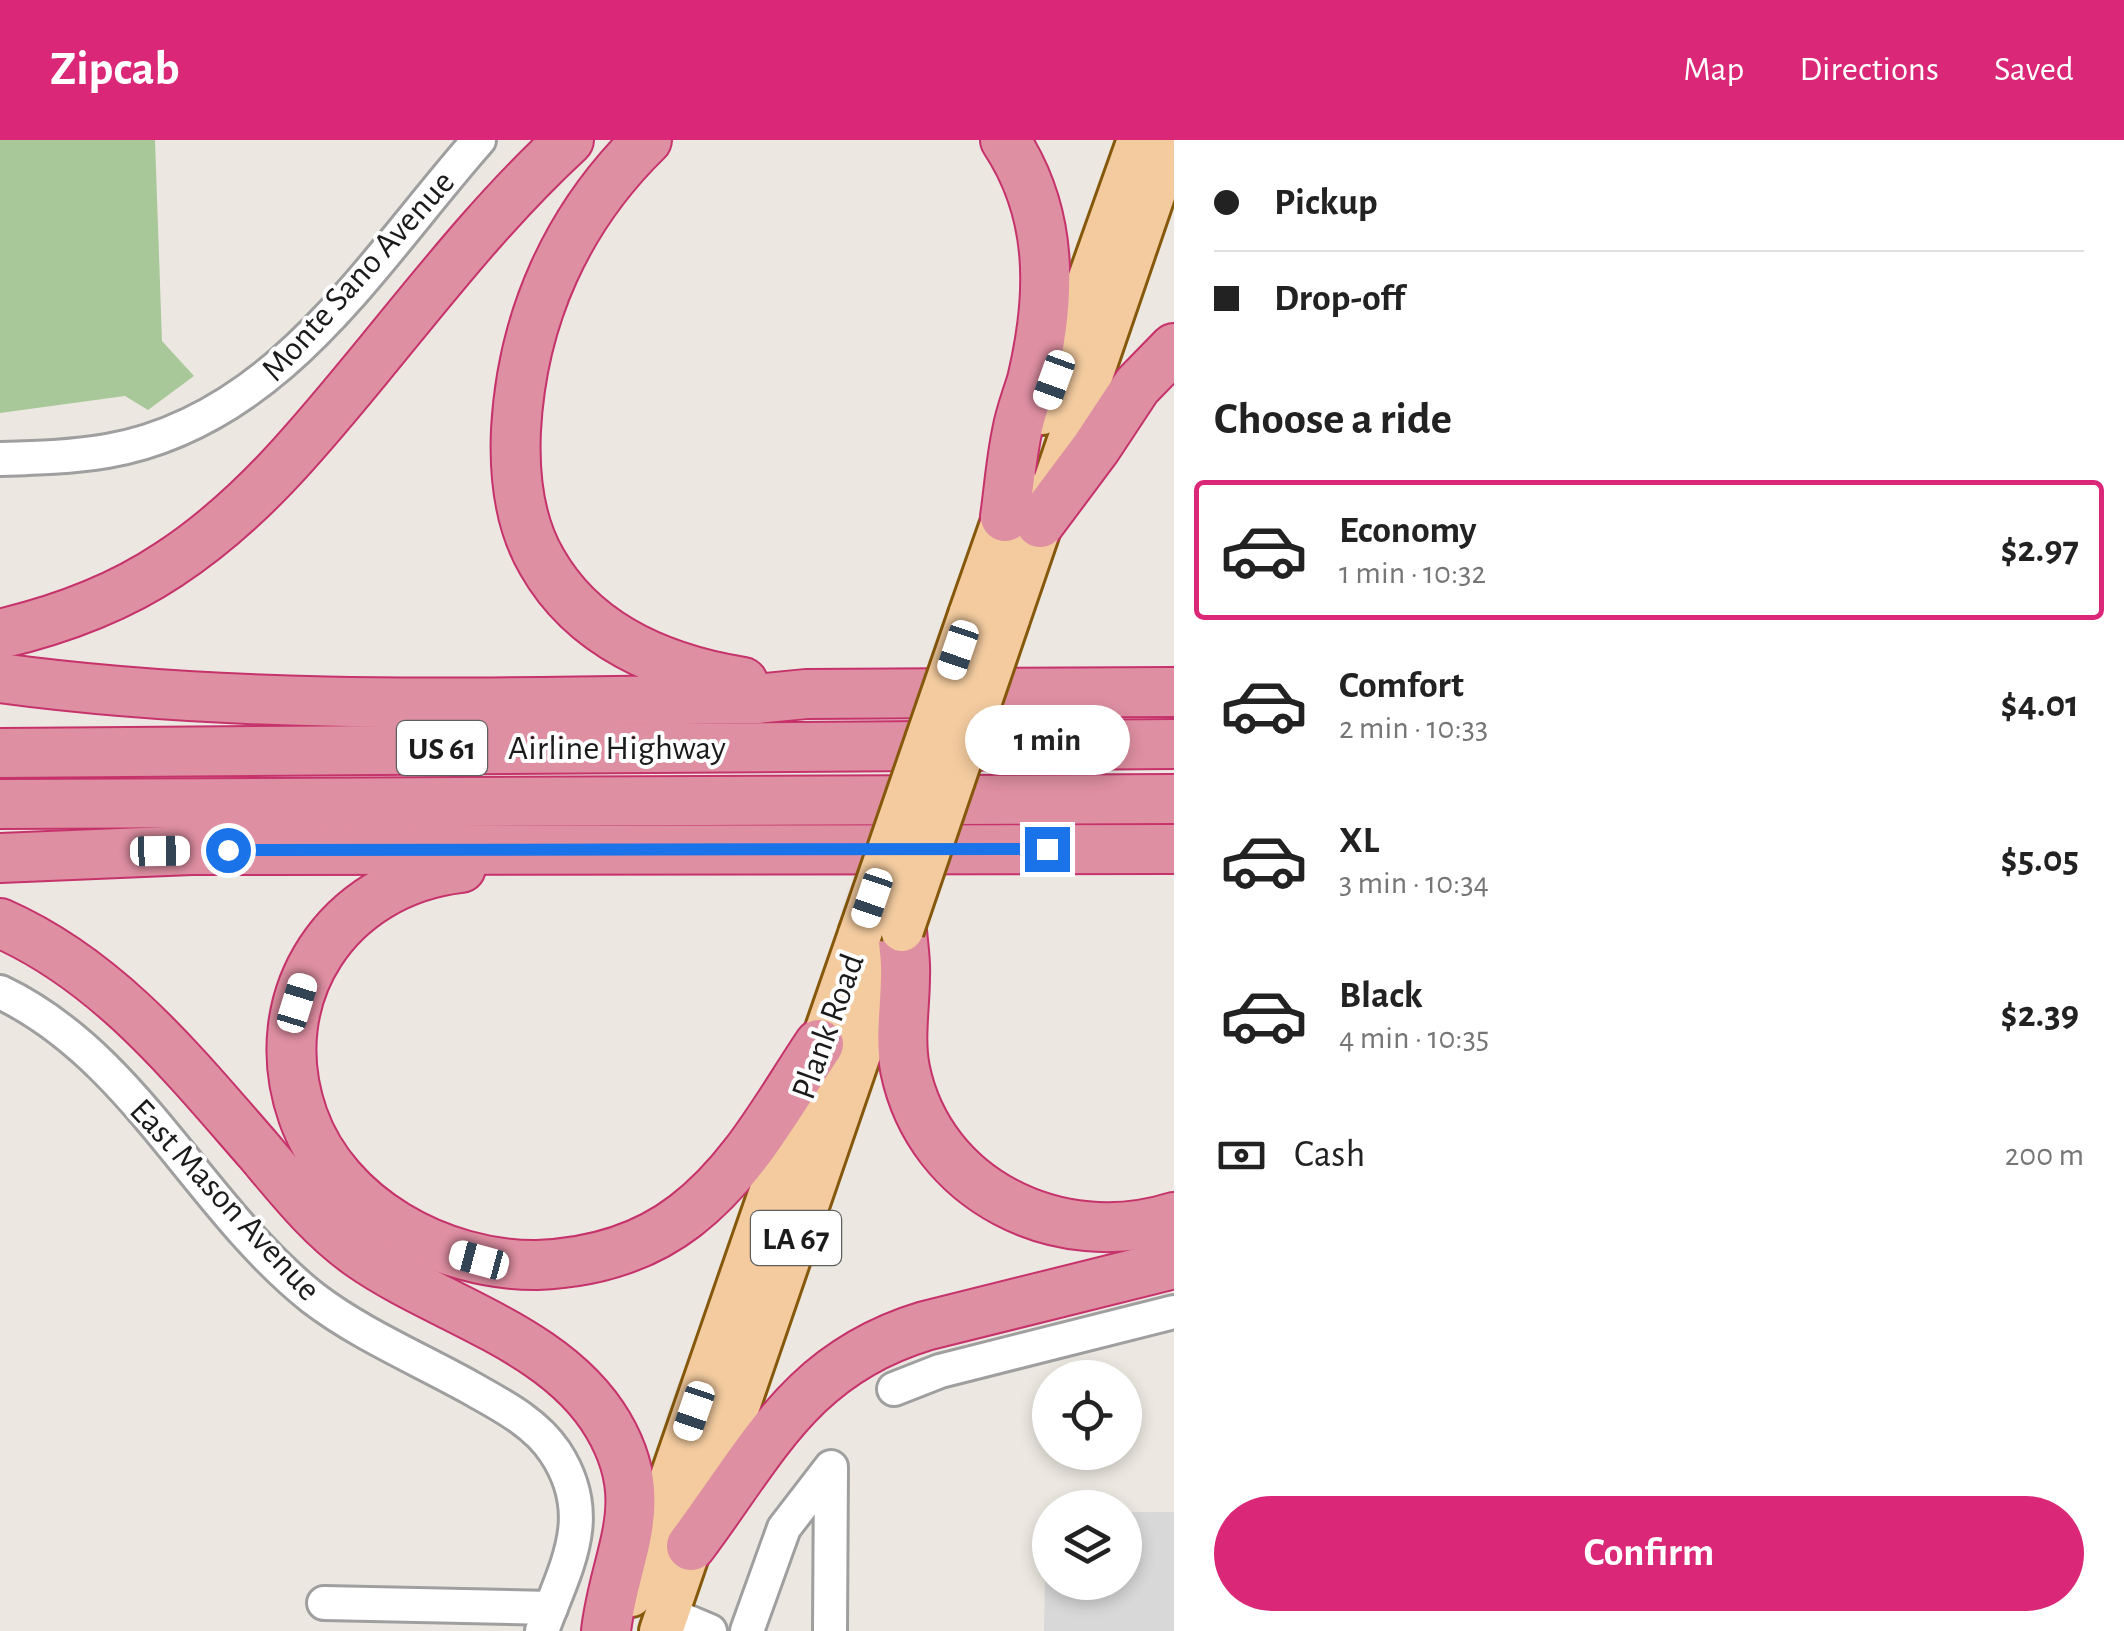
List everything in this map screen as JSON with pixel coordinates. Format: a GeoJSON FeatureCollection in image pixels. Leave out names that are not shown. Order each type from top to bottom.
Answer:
{"type":"FeatureCollection","features":[{"type":"Feature","properties":{"kind":"highway"},"geometry":{"type":"LineString","coordinates":[[0,634],[60,618],[126,589],[168,565],[230,518],[311,436],[504,204],[569,140]]}},
{"type":"Feature","properties":{"kind":"highway"},"geometry":{"type":"LineString","coordinates":[[647,140],[611,178],[578,223],[536,316],[521,376],[516,432],[518,486],[526,523],[533,545],[555,582],[582,612],[623,643],[695,672],[806,694]]}},
{"type":"Feature","properties":{"kind":"highway"},"geometry":{"type":"LineString","coordinates":[[1005,140],[1037,206],[1047,274],[1036,356],[1017,430],[1022,520]]}},
{"type":"Feature","properties":{"kind":"highway"},"geometry":{"type":"LineString","coordinates":[[1022,520],[1096,448],[1136,386],[1174,348]]}},
{"type":"Feature","properties":{"kind":"highway"},"geometry":{"type":"LineString","coordinates":[[0,678],[140,694],[293,702],[757,700],[806,694],[1174,692]]}},
{"type":"Feature","properties":{"kind":"highway","name":"Airline Highway"},"geometry":{"type":"LineString","coordinates":[[0,753],[1174,744]]}},
{"type":"Feature","properties":{"kind":"highway","name":"Airline Highway"},"geometry":{"type":"LineString","coordinates":[[12,806],[1174,800]]}},
{"type":"Feature","properties":{"kind":"highway"},"geometry":{"type":"LineString","coordinates":[[488,850],[468,867],[410,880],[359,907],[327,940],[297,1003],[292,1050],[294,1076],[312,1137],[341,1180],[374,1210],[412,1235],[468,1256],[527,1265],[599,1258],[645,1240],[686,1216],[730,1174],[819,1044]]}},
{"type":"Feature","properties":{"kind":"highway"},"geometry":{"type":"LineString","coordinates":[[0,858],[176,851],[1172,850]]}},
{"type":"Feature","properties":{"kind":"highway"},"geometry":{"type":"LineString","coordinates":[[0,923],[66,958],[122,1001],[334,1234],[377,1265],[539,1354],[589,1398],[615,1438],[632,1502],[629,1536],[609,1604],[606,1631]]}},
{"type":"Feature","properties":{"kind":"highway"},"geometry":{"type":"LineString","coordinates":[[881,932],[906,974],[902,1040],[919,1112],[954,1164],[1004,1204],[1050,1222],[1112,1229],[1174,1217]]}},
{"type":"Feature","properties":{"kind":"highway"},"geometry":{"type":"LineString","coordinates":[[691,1546],[774,1426],[814,1385],[848,1361],[925,1326],[1174,1264]]}},
{"type":"Feature","properties":{"kind":"main road","name":"Plank Road"},"geometry":{"type":"LineString","coordinates":[[664,1622],[881,932],[1022,520],[1139,140]]}},
{"type":"Feature","properties":{"kind":"main road","name":"Plank Road"},"geometry":{"type":"LineString","coordinates":[[1022,520],[1172,140]]}},
{"type":"Feature","properties":{"kind":"main road","name":"Plank Road"},"geometry":{"type":"LineString","coordinates":[[619,1631],[819,1044],[881,932]]}},
{"type":"Feature","properties":{"kind":"street","name":"Monte Sano Avenue"},"geometry":{"type":"LineString","coordinates":[[0,458],[88,454],[132,445],[180,429],[248,392],[315,333],[480,140]]}},
{"type":"Feature","properties":{"kind":"street","name":"East Mason Avenue"},"geometry":{"type":"LineString","coordinates":[[0,992],[58,1028],[101,1064],[268,1255],[314,1298],[494,1400],[546,1440],[563,1467],[577,1511],[572,1555],[547,1619]]}},
{"type":"Feature","properties":{"kind":"street"},"geometry":{"type":"LineString","coordinates":[[894,1388],[940,1371],[1174,1312]]}},
{"type":"Feature","properties":{"kind":"street"},"geometry":{"type":"LineString","coordinates":[[747,1631],[784,1528],[831,1467],[830,1631]]}},
{"type":"Feature","properties":{"kind":"street"},"geometry":{"type":"LineString","coordinates":[[324,1603],[547,1619]]}},
{"type":"Feature","properties":{"kind":"street"},"geometry":{"type":"LineString","coordinates":[[664,1622],[710,1631]]}},
{"type":"Feature","properties":{"kind":"shaded area"},"geometry":{"type":"Polygon","coordinates":[[[1142,1512],[1174,1512],[1174,1631],[1044,1631],[1045,1600],[1142,1600],[1142,1512]]]}},
{"type":"Feature","properties":{"kind":"green space"},"geometry":{"type":"Polygon","coordinates":[[[0,140],[155,140],[162,341],[194,376],[148,410],[125,396],[0,413],[0,140]]]}},
{"type":"Feature","properties":{"kind":"route"},"geometry":{"type":"LineString","coordinates":[[228,850],[1047,849]]}}]}
